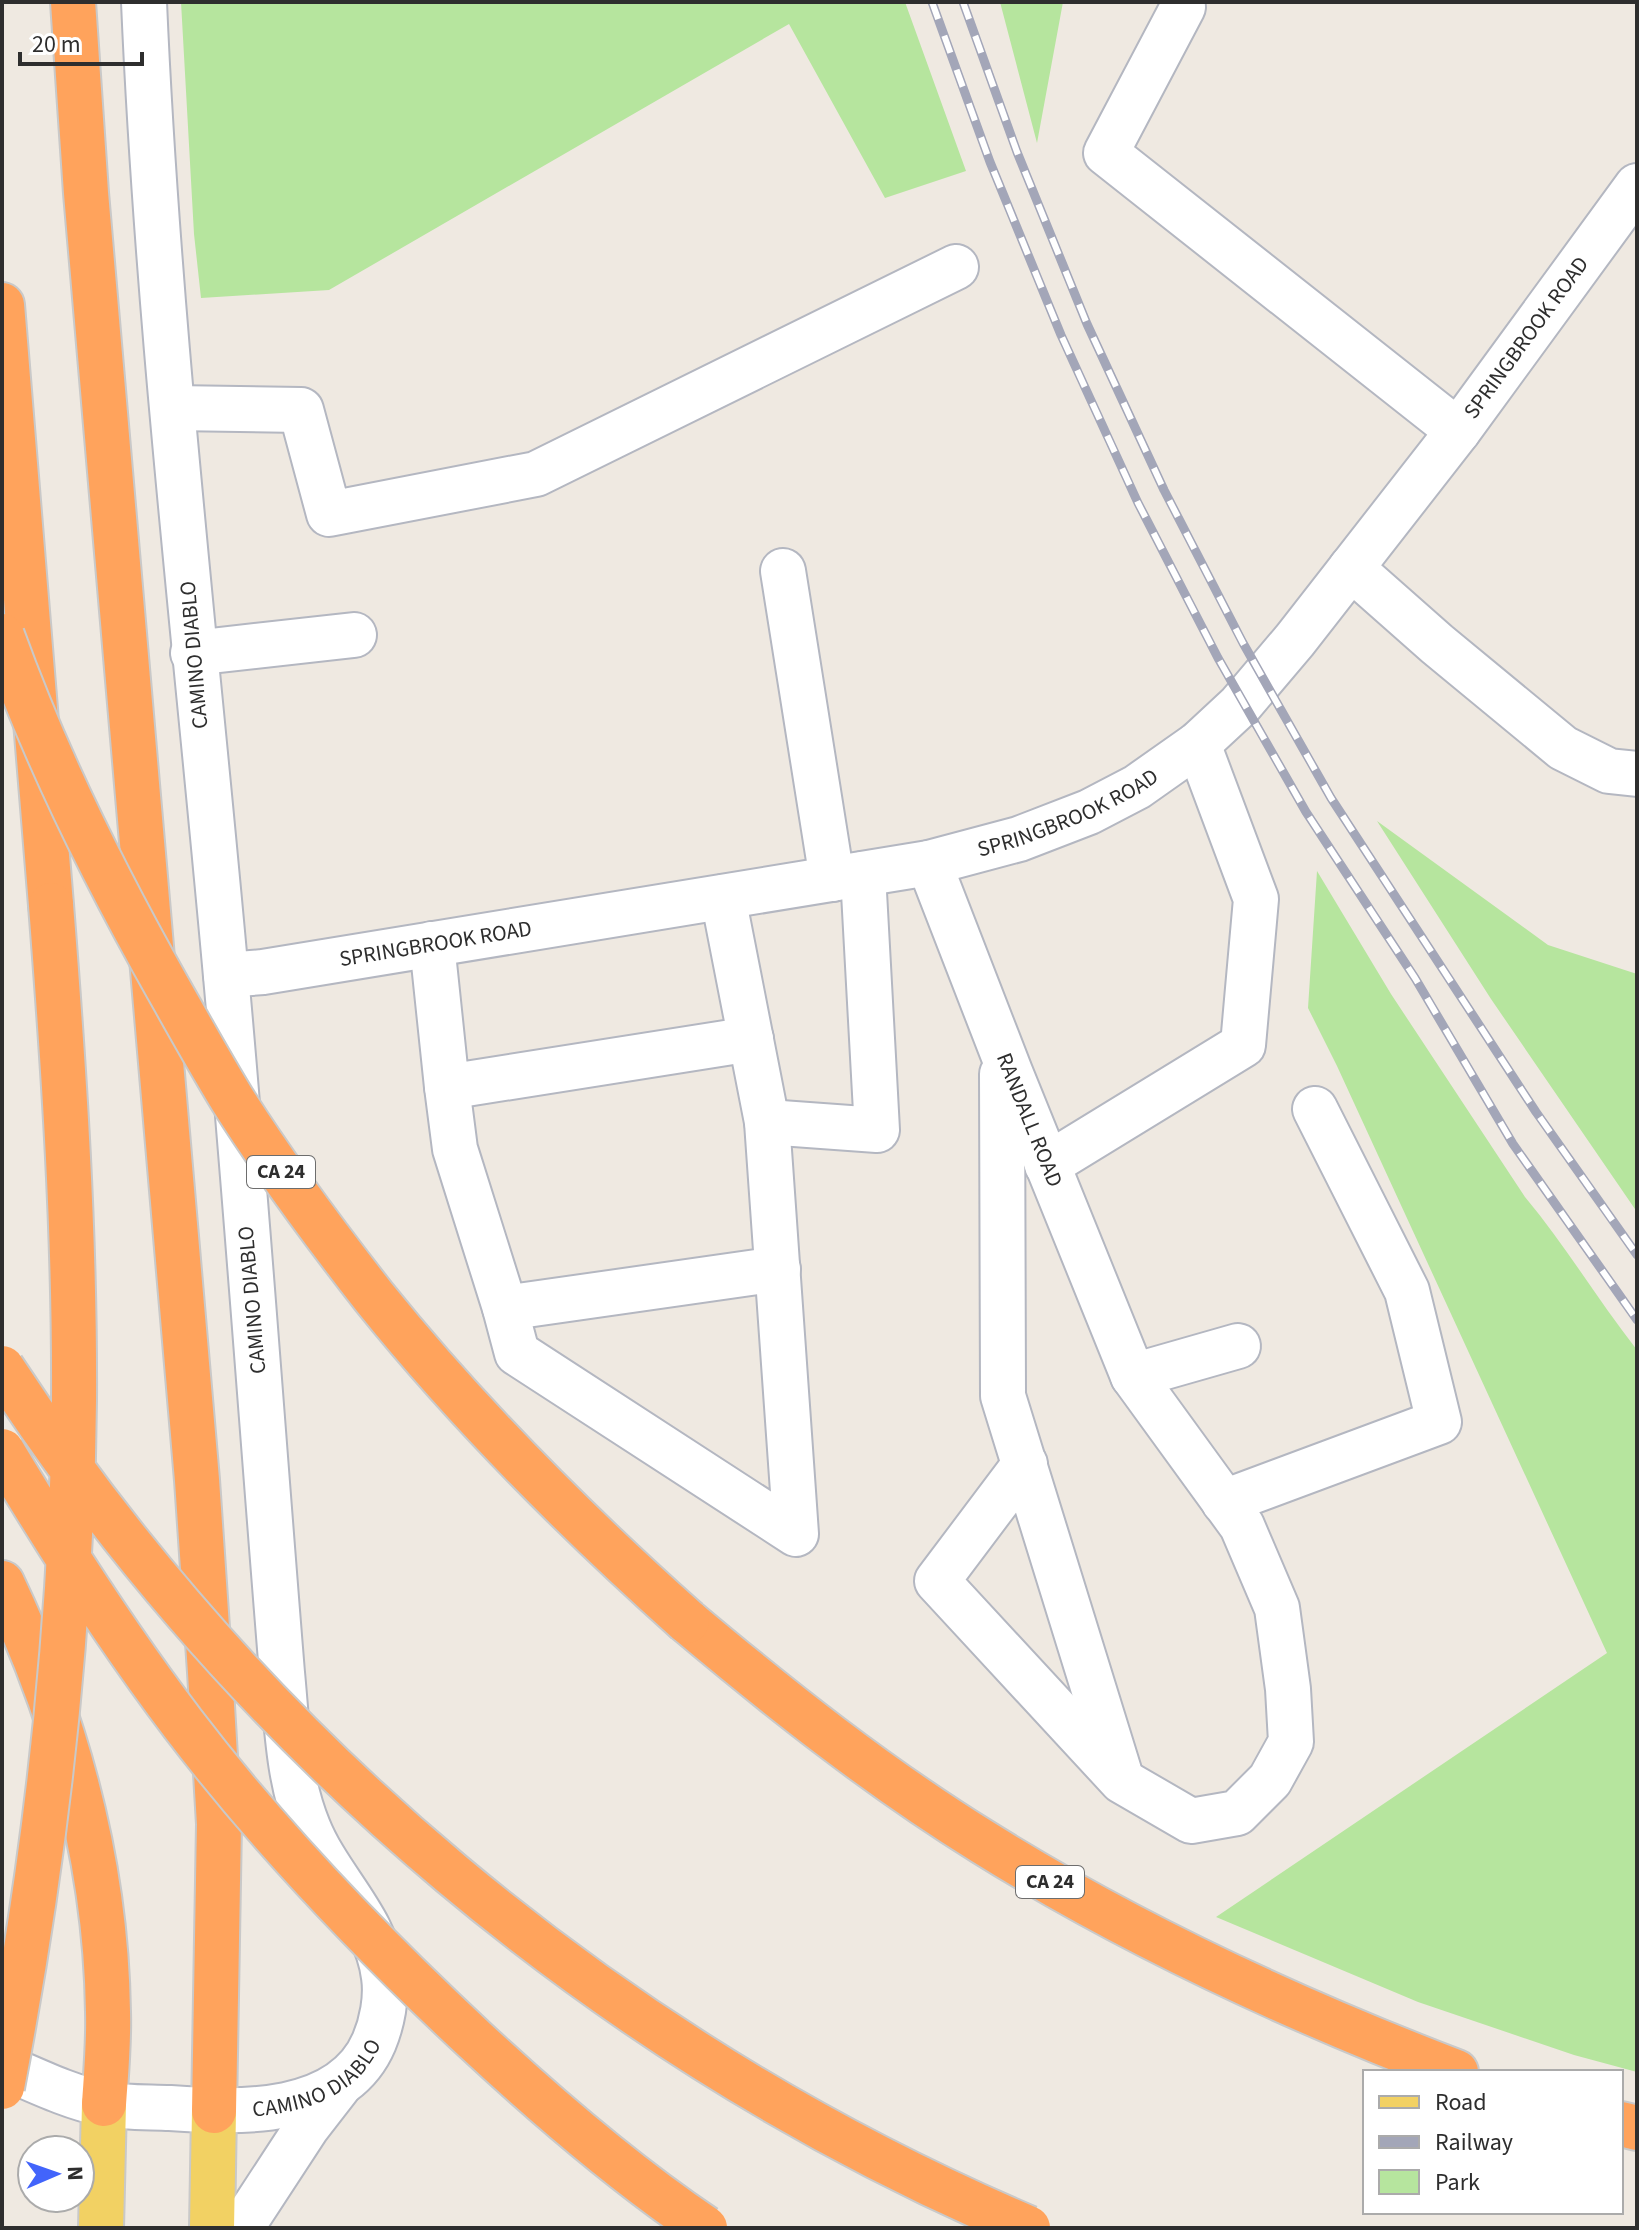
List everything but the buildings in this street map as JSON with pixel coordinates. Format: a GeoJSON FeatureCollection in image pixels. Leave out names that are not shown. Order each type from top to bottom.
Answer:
{"type":"FeatureCollection","features":[{"type":"Feature","properties":{"kind":"highway"},"geometry":{"type":"LineString","coordinates":[[73,2],[79,108],[207,1624],[219,1824],[214,2111]]}},
{"type":"Feature","properties":{"kind":"highway"},"geometry":{"type":"LineString","coordinates":[[2,305],[64,1069],[71,1216],[74,1403],[60,1674],[29,1939],[2,2087]]}},
{"type":"Feature","properties":{"kind":"highway","name":"CA 24"},"geometry":{"type":"LineString","coordinates":[[2,636],[35,721],[104,870],[217,1072],[276,1164],[375,1298],[533,1476],[687,1621],[837,1741],[982,1841],[1131,1927],[1280,2000],[1451,2070]]}},
{"type":"Feature","properties":{"kind":"highway"},"geometry":{"type":"LineString","coordinates":[[2,1368],[82,1482],[193,1622],[313,1749],[439,1866],[594,1986],[739,2081],[902,2170],[1028,2228]]}},
{"type":"Feature","properties":{"kind":"highway"},"geometry":{"type":"LineString","coordinates":[[2,1451],[130,1652],[184,1725],[301,1866],[433,2000],[521,2083],[659,2197],[705,2228]]}},
{"type":"Feature","properties":{"kind":"highway"},"geometry":{"type":"LineString","coordinates":[[2,1583],[42,1673],[60,1724],[76,1780],[97,1878],[108,2013],[104,2104]]}},
{"type":"Feature","properties":{"kind":"main road"},"geometry":{"type":"LineString","coordinates":[[101,2228],[104,2104]]}},
{"type":"Feature","properties":{"kind":"main road"},"geometry":{"type":"LineString","coordinates":[[212,2228],[214,2111]]}},
{"type":"Feature","properties":{"kind":"street","name":"CAMINO DIABLO"},"geometry":{"type":"LineString","coordinates":[[2,2066],[47,2086],[104,2104],[214,2111],[271,2109],[338,2087],[367,2058],[381,2024],[384,1978],[374,1940],[355,1904],[328,1868],[308,1827],[294,1783],[282,1673],[226,975],[193,653],[159,243],[144,2]]}},
{"type":"Feature","properties":{"kind":"street"},"geometry":{"type":"LineString","coordinates":[[1183,7],[1106,153],[1458,431]]}},
{"type":"Feature","properties":{"kind":"street","name":"SPRINGBROOK ROAD"},"geometry":{"type":"LineString","coordinates":[[226,975],[263,972],[929,863],[1019,839],[1089,812],[1137,787],[1198,744],[1240,705],[1295,640],[1458,431],[1637,186]]}},
{"type":"Feature","properties":{"kind":"street"},"geometry":{"type":"LineString","coordinates":[[173,408],[301,410],[329,514],[536,474],[956,267]]}},
{"type":"Feature","properties":{"kind":"street"},"geometry":{"type":"LineString","coordinates":[[1351,568],[1563,748],[1609,771],[1637,774]]}},
{"type":"Feature","properties":{"kind":"street"},"geometry":{"type":"LineString","coordinates":[[767,1122],[877,1130],[847,877],[783,571]]}},
{"type":"Feature","properties":{"kind":"street"},"geometry":{"type":"LineString","coordinates":[[193,653],[354,635]]}},
{"type":"Feature","properties":{"kind":"street"},"geometry":{"type":"LineString","coordinates":[[1047,1165],[1243,1045],[1256,899],[1198,744]]}},
{"type":"Feature","properties":{"kind":"street","name":"RANDALL ROAD"},"geometry":{"type":"LineString","coordinates":[[929,863],[1001,1051],[1133,1376],[1242,1526],[1277,1608],[1288,1689],[1291,1742],[1270,1780],[1237,1813],[1191,1821],[1122,1781],[937,1581],[1025,1464]]}},
{"type":"Feature","properties":{"kind":"street"},"geometry":{"type":"LineString","coordinates":[[432,944],[455,1149],[517,1353],[796,1534],[767,1122],[723,897]]}},
{"type":"Feature","properties":{"kind":"street"},"geometry":{"type":"LineString","coordinates":[[447,1087],[751,1039]]}},
{"type":"Feature","properties":{"kind":"street"},"geometry":{"type":"LineString","coordinates":[[1001,1051],[1003,1396],[1122,1781]]}},
{"type":"Feature","properties":{"kind":"street"},"geometry":{"type":"LineString","coordinates":[[1224,1502],[1439,1422],[1407,1291],[1315,1109]]}},
{"type":"Feature","properties":{"kind":"street"},"geometry":{"type":"LineString","coordinates":[[505,1308],[778,1269]]}},
{"type":"Feature","properties":{"kind":"street"},"geometry":{"type":"LineString","coordinates":[[1133,1376],[1238,1346]]}},
{"type":"Feature","properties":{"kind":"street"},"geometry":{"type":"LineString","coordinates":[[241,2228],[307,2127],[338,2087]]}},
{"type":"Feature","properties":{"kind":"green space"},"geometry":{"type":"Polygon","coordinates":[[[181,2],[905,2],[966,171],[885,198],[789,24],[329,290],[201,298],[194,234],[181,2]]]}},
{"type":"Feature","properties":{"kind":"green space"},"geometry":{"type":"Polygon","coordinates":[[[1000,2],[1063,2],[1037,143],[1000,2]]]}},
{"type":"Feature","properties":{"kind":"green space"},"geometry":{"type":"Polygon","coordinates":[[[1377,821],[1548,945],[1637,974],[1637,1212],[1491,999],[1377,821]]]}},
{"type":"Feature","properties":{"kind":"green space"},"geometry":{"type":"Polygon","coordinates":[[[1317,871],[1391,994],[1525,1197],[1637,1350],[1637,2072],[1574,2055],[1418,2002],[1216,1917],[1607,1653],[1308,1008],[1317,871]]]}},
{"type":"Feature","properties":{"kind":"railway"},"geometry":{"type":"LineString","coordinates":[[932,2],[990,162],[1061,335],[1138,503],[1218,658],[1306,812],[1415,978],[1513,1144],[1637,1320]]}},
{"type":"Feature","properties":{"kind":"railway"},"geometry":{"type":"LineString","coordinates":[[963,2],[1017,152],[1087,324],[1164,490],[1243,643],[1331,798],[1536,1112],[1637,1255]]}}]}
